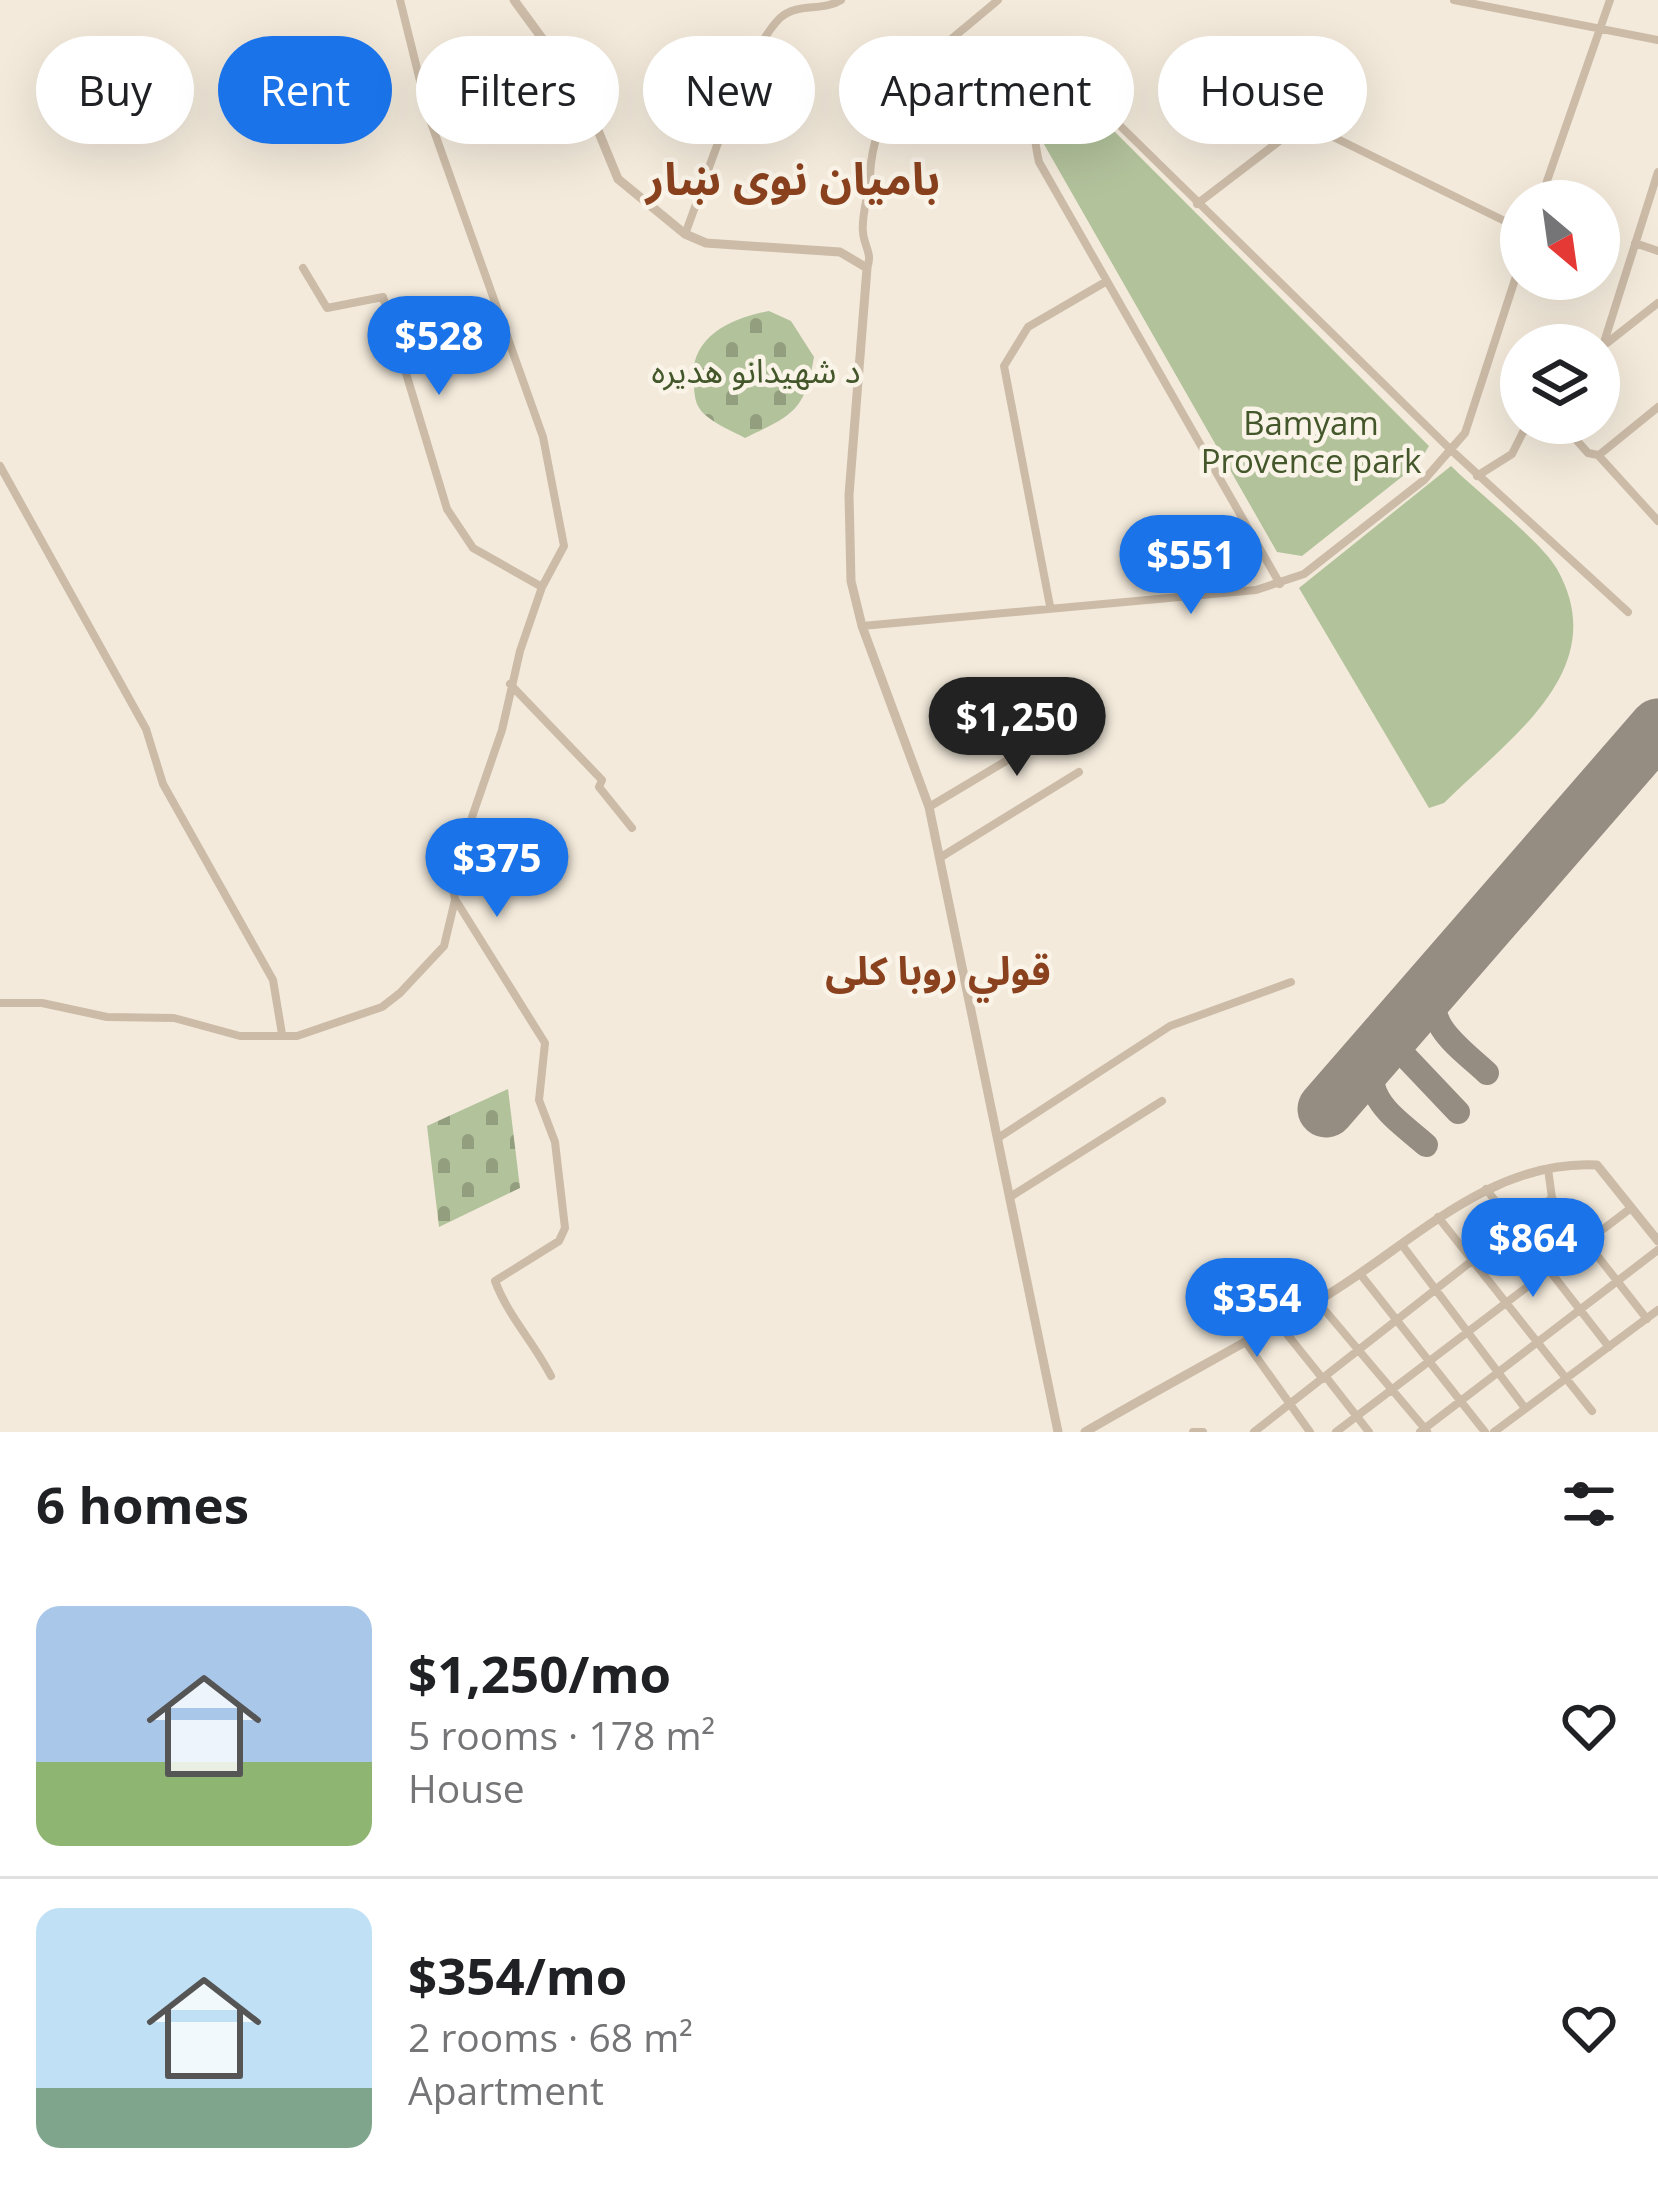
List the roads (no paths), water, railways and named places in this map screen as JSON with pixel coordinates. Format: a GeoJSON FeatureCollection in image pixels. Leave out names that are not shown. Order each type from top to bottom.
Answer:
{"type":"FeatureCollection","features":[{"type":"Feature","properties":{"kind":"street"},"geometry":{"type":"LineString","coordinates":[[400,0],[429,117],[543,436],[564,546],[542,587],[510,684],[502,730],[451,878],[455,899],[544,1043],[539,1100],[555,1142],[566,1228],[559,1241],[495,1281],[506,1311],[527,1329],[551,1376]]}},
{"type":"Feature","properties":{"kind":"street"},"geometry":{"type":"LineString","coordinates":[[685,233],[760,46],[781,17],[799,7],[841,0]]}},
{"type":"Feature","properties":{"kind":"street"},"geometry":{"type":"LineString","coordinates":[[998,0],[915,69],[885,109],[871,157],[863,232],[871,253],[848,555],[862,626],[929,807],[941,857],[1058,1432]]}},
{"type":"Feature","properties":{"kind":"street"},"geometry":{"type":"LineString","coordinates":[[1454,0],[1658,40]]}},
{"type":"Feature","properties":{"kind":"street"},"geometry":{"type":"LineString","coordinates":[[1547,180],[1610,0]]}},
{"type":"Feature","properties":{"kind":"street"},"geometry":{"type":"LineString","coordinates":[[514,2],[583,94],[618,179],[685,233],[706,243],[840,251],[867,268]]}},
{"type":"Feature","properties":{"kind":"street"},"geometry":{"type":"LineString","coordinates":[[1280,584],[1039,162],[1033,135],[1036,120],[1052,101],[1082,98],[1105,111],[1477,476],[1628,612]]}},
{"type":"Feature","properties":{"kind":"street"},"geometry":{"type":"LineString","coordinates":[[1197,204],[1299,126],[1313,127],[1500,219]]}},
{"type":"Feature","properties":{"kind":"street"},"geometry":{"type":"LineString","coordinates":[[1610,324],[1658,172]]}},
{"type":"Feature","properties":{"kind":"street"},"geometry":{"type":"LineString","coordinates":[[1635,243],[1658,251]]}},
{"type":"Feature","properties":{"kind":"street"},"geometry":{"type":"LineString","coordinates":[[303,268],[327,308],[383,297],[447,509],[473,548],[542,587]]}},
{"type":"Feature","properties":{"kind":"street"},"geometry":{"type":"LineString","coordinates":[[1050,606],[1004,366],[1028,327],[1107,280]]}},
{"type":"Feature","properties":{"kind":"street"},"geometry":{"type":"LineString","coordinates":[[862,626],[1280,584],[1304,574],[1424,480],[1465,433],[1509,300]]}},
{"type":"Feature","properties":{"kind":"street"},"geometry":{"type":"LineString","coordinates":[[1620,333],[1658,303]]}},
{"type":"Feature","properties":{"kind":"street"},"geometry":{"type":"LineString","coordinates":[[1598,455],[1658,407]]}},
{"type":"Feature","properties":{"kind":"street"},"geometry":{"type":"LineString","coordinates":[[1477,476],[1512,454],[1517,444]]}},
{"type":"Feature","properties":{"kind":"street"},"geometry":{"type":"LineString","coordinates":[[1580,444],[1598,455],[1656,514]]}},
{"type":"Feature","properties":{"kind":"street"},"geometry":{"type":"LineString","coordinates":[[0,466],[146,729],[163,784],[247,928],[272,980],[282,1034]]}},
{"type":"Feature","properties":{"kind":"street"},"geometry":{"type":"LineString","coordinates":[[510,684],[602,780],[599,787],[632,828]]}},
{"type":"Feature","properties":{"kind":"street"},"geometry":{"type":"LineString","coordinates":[[929,807],[1083,715]]}},
{"type":"Feature","properties":{"kind":"street"},"geometry":{"type":"LineString","coordinates":[[941,857],[1079,772]]}},
{"type":"Feature","properties":{"kind":"street"},"geometry":{"type":"LineString","coordinates":[[0,1004],[42,1003],[107,1017],[174,1018],[240,1036],[308,1032],[382,1007],[400,993],[444,946],[455,899]]}},
{"type":"Feature","properties":{"kind":"street"},"geometry":{"type":"LineString","coordinates":[[998,1138],[1171,1026],[1291,982]]}},
{"type":"Feature","properties":{"kind":"street"},"geometry":{"type":"LineString","coordinates":[[1010,1197],[1162,1100]]}},
{"type":"Feature","properties":{"kind":"street"},"geometry":{"type":"LineString","coordinates":[[1085,1432],[1360,1275],[1438,1217],[1486,1189],[1548,1169],[1597,1165],[1658,1245],[1424,1431],[1317,1301]]}},
{"type":"Feature","properties":{"kind":"street"},"geometry":{"type":"LineString","coordinates":[[1548,1169],[1552,1198],[1647,1319]]}},
{"type":"Feature","properties":{"kind":"street"},"geometry":{"type":"LineString","coordinates":[[1486,1189],[1610,1347]]}},
{"type":"Feature","properties":{"kind":"street"},"geometry":{"type":"LineString","coordinates":[[1255,1432],[1552,1198]]}},
{"type":"Feature","properties":{"kind":"street"},"geometry":{"type":"LineString","coordinates":[[1336,1432],[1631,1208]]}},
{"type":"Feature","properties":{"kind":"street"},"geometry":{"type":"LineString","coordinates":[[1438,1217],[1592,1412]]}},
{"type":"Feature","properties":{"kind":"street"},"geometry":{"type":"LineString","coordinates":[[1402,1245],[1526,1408]]}},
{"type":"Feature","properties":{"kind":"street"},"geometry":{"type":"LineString","coordinates":[[1360,1275],[1490,1432],[1658,1310]]}},
{"type":"Feature","properties":{"kind":"street"},"geometry":{"type":"LineString","coordinates":[[1277,1323],[1369,1432]]}},
{"type":"Feature","properties":{"kind":"street"},"geometry":{"type":"LineString","coordinates":[[1244,1341],[1310,1432]]}},
{"type":"Feature","properties":{"kind":"street"},"geometry":{"type":"LineString","coordinates":[[1193,1432],[1203,1432]]}},
{"type":"Feature","properties":{"kind":"district","name":"باميان نوی ښار"},"geometry":{"type":"Point","coordinates":[793,179]}},
{"type":"Feature","properties":{"kind":"district","name":"قولي روبا کلی"},"geometry":{"type":"Point","coordinates":[938,971]}},
{"type":"Feature","properties":{"kind":"park label","name":"د شهیدانو هدیره"},"geometry":{"type":"Point","coordinates":[756,371]}},
{"type":"Feature","properties":{"kind":"park label","name":"Bamyam Provence park"},"geometry":{"type":"Point","coordinates":[1311,442]}}]}
